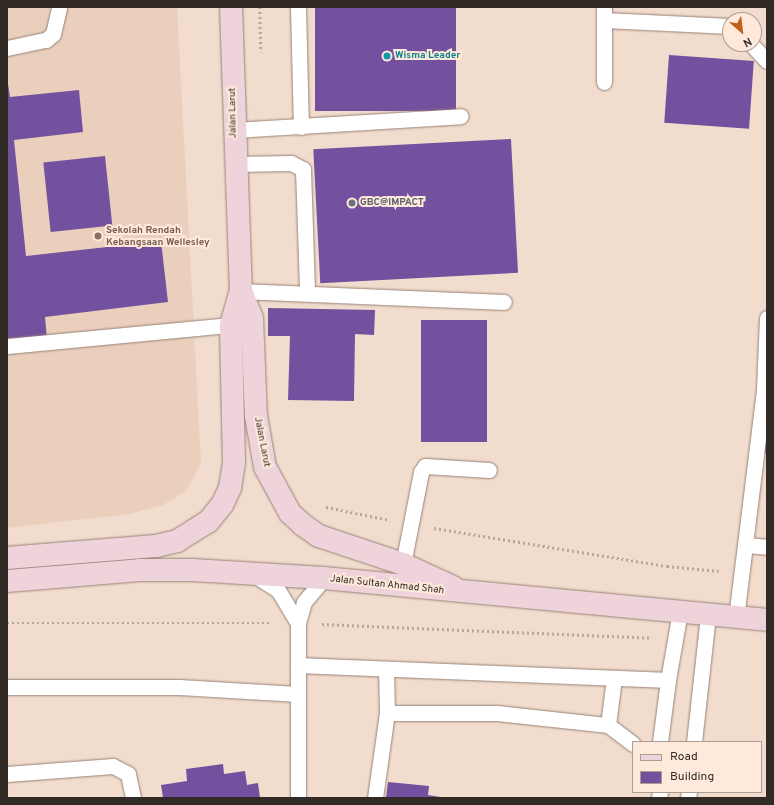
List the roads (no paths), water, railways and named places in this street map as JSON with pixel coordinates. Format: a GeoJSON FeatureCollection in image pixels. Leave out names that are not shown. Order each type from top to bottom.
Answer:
{"type":"FeatureCollection","features":[{"type":"Feature","properties":{"kind":"main road","name":"Jalan Larut"},"geometry":{"type":"LineString","coordinates":[[231,7],[234,164],[241,291],[252,318],[256,416],[265,467],[274,487],[290,513],[319,536],[403,564],[467,594]]}},
{"type":"Feature","properties":{"kind":"main road","name":"Jalan Larut"},"geometry":{"type":"LineString","coordinates":[[7,558],[60,552],[156,546],[177,541],[202,527],[222,505],[230,488],[234,462],[231,325],[241,291]]}},
{"type":"Feature","properties":{"kind":"main road","name":"Jalan Sultan Ahmad Shah"},"geometry":{"type":"LineString","coordinates":[[7,581],[140,570],[251,574],[324,578],[467,594],[680,611],[736,618],[767,620]]}},
{"type":"Feature","properties":{"kind":"lane"},"geometry":{"type":"LineString","coordinates":[[7,48],[46,40],[53,34],[59,7]]}},
{"type":"Feature","properties":{"kind":"lane"},"geometry":{"type":"LineString","coordinates":[[298,7],[301,127]]}},
{"type":"Feature","properties":{"kind":"lane"},"geometry":{"type":"LineString","coordinates":[[604,82],[604,14],[722,25]]}},
{"type":"Feature","properties":{"kind":"lane"},"geometry":{"type":"LineString","coordinates":[[759,52],[767,61]]}},
{"type":"Feature","properties":{"kind":"lane"},"geometry":{"type":"LineString","coordinates":[[234,130],[461,116]]}},
{"type":"Feature","properties":{"kind":"lane"},"geometry":{"type":"LineString","coordinates":[[234,164],[291,162],[303,169],[307,291]]}},
{"type":"Feature","properties":{"kind":"lane"},"geometry":{"type":"LineString","coordinates":[[241,291],[307,291],[504,302]]}},
{"type":"Feature","properties":{"kind":"lane"},"geometry":{"type":"LineString","coordinates":[[736,618],[746,545],[760,471],[767,318]]}},
{"type":"Feature","properties":{"kind":"lane"},"geometry":{"type":"LineString","coordinates":[[7,346],[231,325]]}},
{"type":"Feature","properties":{"kind":"lane"},"geometry":{"type":"LineString","coordinates":[[403,564],[421,472],[425,466],[489,470]]}},
{"type":"Feature","properties":{"kind":"lane"},"geometry":{"type":"LineString","coordinates":[[746,545],[767,547]]}},
{"type":"Feature","properties":{"kind":"lane"},"geometry":{"type":"LineString","coordinates":[[251,574],[278,590],[298,624]]}},
{"type":"Feature","properties":{"kind":"lane"},"geometry":{"type":"LineString","coordinates":[[298,798],[298,624],[304,602],[324,578]]}},
{"type":"Feature","properties":{"kind":"lane"},"geometry":{"type":"LineString","coordinates":[[660,741],[674,639],[680,611]]}},
{"type":"Feature","properties":{"kind":"lane"},"geometry":{"type":"LineString","coordinates":[[694,741],[708,615]]}},
{"type":"Feature","properties":{"kind":"lane"},"geometry":{"type":"LineString","coordinates":[[298,665],[668,680]]}},
{"type":"Feature","properties":{"kind":"lane"},"geometry":{"type":"LineString","coordinates":[[375,798],[387,712],[386,669]]}},
{"type":"Feature","properties":{"kind":"lane"},"geometry":{"type":"LineString","coordinates":[[608,725],[614,678]]}},
{"type":"Feature","properties":{"kind":"lane"},"geometry":{"type":"LineString","coordinates":[[7,687],[179,687],[298,694]]}},
{"type":"Feature","properties":{"kind":"lane"},"geometry":{"type":"LineString","coordinates":[[387,712],[497,713],[608,725],[632,743]]}},
{"type":"Feature","properties":{"kind":"lane"},"geometry":{"type":"LineString","coordinates":[[7,774],[113,766],[128,774],[133,798]]}},
{"type":"Feature","properties":{"kind":"place","name":"Wisma Leader"},"geometry":{"type":"Point","coordinates":[387,56]}},
{"type":"Feature","properties":{"kind":"place","name":"GBC@IMPACT"},"geometry":{"type":"Point","coordinates":[352,203]}},
{"type":"Feature","properties":{"kind":"place","name":"Sekolah Rendah Kebangsaan Wellesley"},"geometry":{"type":"Point","coordinates":[98,236]}}]}
